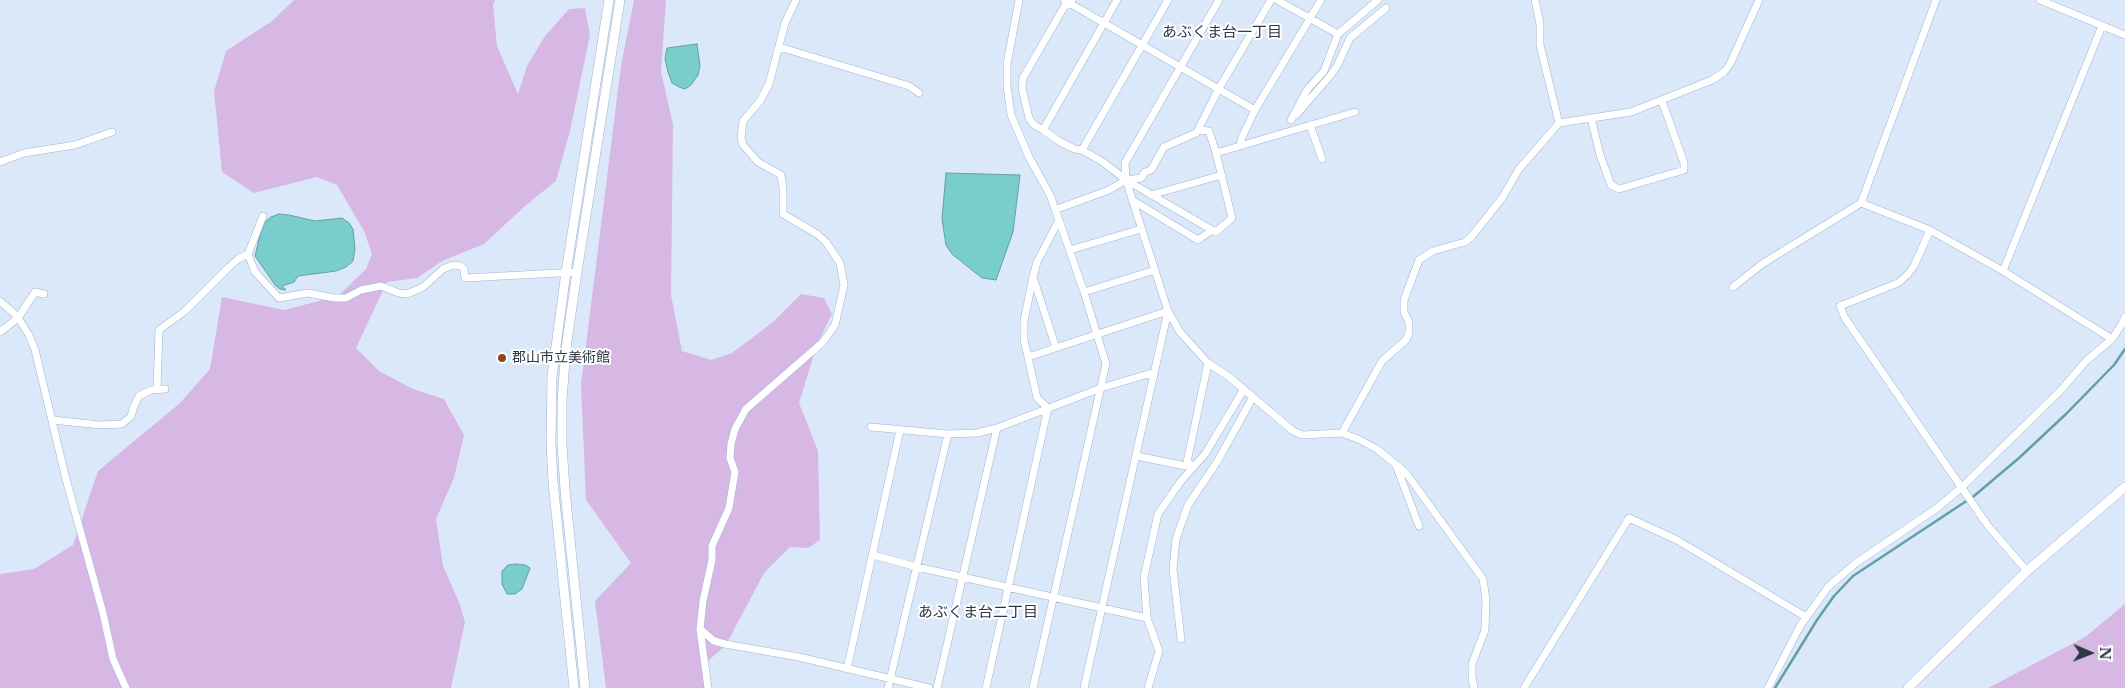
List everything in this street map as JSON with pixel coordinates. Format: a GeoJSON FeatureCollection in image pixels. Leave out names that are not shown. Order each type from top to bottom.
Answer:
{"type":"FeatureCollection","features":[{"type":"Feature","properties":{"kind":"street"},"geometry":{"type":"LineString","coordinates":[[574,688],[550,442],[553,368],[566,272],[609,0]]}},
{"type":"Feature","properties":{"kind":"street"},"geometry":{"type":"LineString","coordinates":[[585,688],[564,490],[562,400],[566,348],[577,272],[620,0]]}},
{"type":"Feature","properties":{"kind":"street"},"geometry":{"type":"LineString","coordinates":[[708,688],[700,629],[703,601],[712,560],[712,546],[729,508],[735,472],[730,458],[735,429],[746,409],[822,342],[835,325],[844,285],[840,264],[826,242],[817,234],[783,214],[781,175],[758,162],[743,145],[741,138],[743,121],[760,101],[769,84],[784,23],[796,0]]}},
{"type":"Feature","properties":{"kind":"street"},"geometry":{"type":"LineString","coordinates":[[1018,0],[1007,64],[1011,115],[1022,145],[1040,174],[1057,209],[1106,364],[1034,688]]}},
{"type":"Feature","properties":{"kind":"street"},"geometry":{"type":"LineString","coordinates":[[1043,130],[1118,0]]}},
{"type":"Feature","properties":{"kind":"street"},"geometry":{"type":"LineString","coordinates":[[1082,150],[1168,0]]}},
{"type":"Feature","properties":{"kind":"street"},"geometry":{"type":"LineString","coordinates":[[1219,0],[1125,163],[1126,180],[1168,311],[1180,332],[1208,363],[1228,376],[1292,431],[1302,435],[1342,433],[1376,448],[1406,473],[1483,579],[1486,600],[1485,630],[1472,664],[1474,688]]}},
{"type":"Feature","properties":{"kind":"street"},"geometry":{"type":"LineString","coordinates":[[1057,209],[1109,190],[1126,180],[1141,178],[1146,172],[1151,170],[1164,147],[1196,133],[1218,90],[1271,0]]}},
{"type":"Feature","properties":{"kind":"street"},"geometry":{"type":"LineString","coordinates":[[1277,0],[1338,34]]}},
{"type":"Feature","properties":{"kind":"street"},"geometry":{"type":"LineString","coordinates":[[1240,145],[1255,110],[1321,0]]}},
{"type":"Feature","properties":{"kind":"street"},"geometry":{"type":"LineString","coordinates":[[1378,0],[1338,34],[1324,71],[1307,90],[1291,120],[1330,76],[1337,66],[1350,38],[1386,8]]}},
{"type":"Feature","properties":{"kind":"street"},"geometry":{"type":"LineString","coordinates":[[1535,0],[1540,24],[1540,45],[1559,123]]}},
{"type":"Feature","properties":{"kind":"street"},"geometry":{"type":"LineString","coordinates":[[1342,433],[1382,361],[1406,340],[1409,333],[1409,322],[1404,312],[1404,300],[1419,260],[1433,251],[1465,242],[1472,236],[1502,198],[1519,169],[1559,123],[1632,112],[1712,80],[1724,72],[1734,56],[1759,0]]}},
{"type":"Feature","properties":{"kind":"street"},"geometry":{"type":"LineString","coordinates":[[1733,287],[1762,264],[1861,203],[1936,0]]}},
{"type":"Feature","properties":{"kind":"street"},"geometry":{"type":"LineString","coordinates":[[2040,0],[2125,35]]}},
{"type":"Feature","properties":{"kind":"street"},"geometry":{"type":"LineString","coordinates":[[1198,130],[1209,131],[1232,218],[1216,232],[1126,180],[1104,162],[1082,150],[1062,143],[1033,124],[1029,118],[1022,88],[1023,78],[1069,1],[1103,24],[1255,110]]}},
{"type":"Feature","properties":{"kind":"street"},"geometry":{"type":"LineString","coordinates":[[2003,271],[2102,26]]}},
{"type":"Feature","properties":{"kind":"street"},"geometry":{"type":"LineString","coordinates":[[779,48],[909,86],[920,93]]}},
{"type":"Feature","properties":{"kind":"street"},"geometry":{"type":"LineString","coordinates":[[1591,118],[1600,155],[1611,185],[1619,189],[1684,170],[1684,163],[1662,101]]}},
{"type":"Feature","properties":{"kind":"street"},"geometry":{"type":"LineString","coordinates":[[1216,153],[1355,112]]}},
{"type":"Feature","properties":{"kind":"street"},"geometry":{"type":"LineString","coordinates":[[1310,124],[1322,159]]}},
{"type":"Feature","properties":{"kind":"street"},"geometry":{"type":"LineString","coordinates":[[0,162],[30,152],[75,146],[106,132],[112,132]]}},
{"type":"Feature","properties":{"kind":"street"},"geometry":{"type":"LineString","coordinates":[[1151,195],[1222,175]]}},
{"type":"Feature","properties":{"kind":"street"},"geometry":{"type":"LineString","coordinates":[[1132,200],[1198,240],[1212,230]]}},
{"type":"Feature","properties":{"kind":"street"},"geometry":{"type":"LineString","coordinates":[[1861,203],[1930,230],[2003,271],[2112,339]]}},
{"type":"Feature","properties":{"kind":"street"},"geometry":{"type":"LineString","coordinates":[[52,420],[105,425],[122,424],[131,416],[139,396],[151,390],[161,389],[159,330],[185,311],[238,259],[248,254],[263,216]]}},
{"type":"Feature","properties":{"kind":"street"},"geometry":{"type":"LineString","coordinates":[[1048,408],[1037,398],[1024,340],[1024,321],[1037,262],[1059,220]]}},
{"type":"Feature","properties":{"kind":"street"},"geometry":{"type":"LineString","coordinates":[[1070,250],[1141,229]]}},
{"type":"Feature","properties":{"kind":"street"},"geometry":{"type":"LineString","coordinates":[[1930,230],[1914,266],[1908,274],[1898,282],[1840,306],[1845,318],[1988,526],[2027,571]]}},
{"type":"Feature","properties":{"kind":"street"},"geometry":{"type":"LineString","coordinates":[[248,254],[255,272],[278,298],[308,293],[334,298],[346,298],[374,286],[381,286],[407,294],[423,288],[443,268],[453,266],[461,266],[464,269],[465,278],[577,272]]}},
{"type":"Feature","properties":{"kind":"street"},"geometry":{"type":"LineString","coordinates":[[1084,292],[1155,270]]}},
{"type":"Feature","properties":{"kind":"street"},"geometry":{"type":"LineString","coordinates":[[1033,277],[1056,348]]}},
{"type":"Feature","properties":{"kind":"street"},"geometry":{"type":"LineString","coordinates":[[0,332],[18,318],[35,292],[44,294]]}},
{"type":"Feature","properties":{"kind":"street"},"geometry":{"type":"LineString","coordinates":[[0,301],[18,318],[29,334],[35,350],[113,659],[126,688]]}},
{"type":"Feature","properties":{"kind":"street"},"geometry":{"type":"LineString","coordinates":[[1028,357],[1168,311]]}},
{"type":"Feature","properties":{"kind":"street"},"geometry":{"type":"LineString","coordinates":[[1084,688],[1156,372],[1168,311]]}},
{"type":"Feature","properties":{"kind":"street"},"geometry":{"type":"LineString","coordinates":[[1768,688],[1806,617],[1828,587],[1856,563],[1937,508],[1962,487],[2062,389],[2086,361],[2112,339],[2125,317]]}},
{"type":"Feature","properties":{"kind":"street"},"geometry":{"type":"LineString","coordinates":[[1137,456],[1185,466],[1208,363]]}},
{"type":"Feature","properties":{"kind":"street"},"geometry":{"type":"LineString","coordinates":[[871,427],[948,434],[977,433],[997,428],[1101,388],[1156,372]]}},
{"type":"Feature","properties":{"kind":"street"},"geometry":{"type":"LineString","coordinates":[[1148,688],[1159,651],[1147,618],[1144,577],[1158,514],[1181,481],[1205,454],[1244,389]]}},
{"type":"Feature","properties":{"kind":"street"},"geometry":{"type":"LineString","coordinates":[[1181,639],[1173,569],[1176,540],[1181,521],[1188,505],[1217,462],[1253,397]]}},
{"type":"Feature","properties":{"kind":"street"},"geometry":{"type":"LineString","coordinates":[[986,688],[1048,408]]}},
{"type":"Feature","properties":{"kind":"street"},"geometry":{"type":"LineString","coordinates":[[937,688],[997,428]]}},
{"type":"Feature","properties":{"kind":"street"},"geometry":{"type":"LineString","coordinates":[[847,669],[900,430]]}},
{"type":"Feature","properties":{"kind":"street"},"geometry":{"type":"LineString","coordinates":[[888,688],[948,434]]}},
{"type":"Feature","properties":{"kind":"street"},"geometry":{"type":"LineString","coordinates":[[1187,462],[1194,466]]}},
{"type":"Feature","properties":{"kind":"street"},"geometry":{"type":"LineString","coordinates":[[1395,462],[1419,526]]}},
{"type":"Feature","properties":{"kind":"street"},"geometry":{"type":"LineString","coordinates":[[1908,688],[2027,571],[2125,487]]}},
{"type":"Feature","properties":{"kind":"street"},"geometry":{"type":"LineString","coordinates":[[1524,688],[1629,518],[1677,540],[1806,617]]}},
{"type":"Feature","properties":{"kind":"street"},"geometry":{"type":"LineString","coordinates":[[873,555],[918,567],[1147,618]]}},
{"type":"Feature","properties":{"kind":"street"},"geometry":{"type":"LineString","coordinates":[[700,629],[714,641],[724,644],[799,657],[929,688]]}},
{"type":"Feature","properties":{"kind":"shaded area"},"geometry":{"type":"Polygon","coordinates":[[[294,0],[495,0],[493,5],[497,46],[518,94],[527,66],[545,36],[569,9],[585,8],[590,35],[570,131],[556,181],[525,206],[484,244],[442,261],[417,278],[387,282],[356,348],[379,371],[413,389],[444,399],[464,435],[454,478],[436,519],[443,566],[459,602],[465,622],[451,688],[0,688],[0,574],[34,569],[73,545],[98,471],[179,404],[210,369],[222,297],[284,310],[338,296],[366,269],[372,254],[364,231],[337,185],[317,177],[254,193],[222,172],[214,91],[226,51],[272,21],[294,0]]]}},
{"type":"Feature","properties":{"kind":"shaded area"},"geometry":{"type":"Polygon","coordinates":[[[634,0],[666,0],[661,72],[673,124],[671,295],[682,351],[711,360],[732,353],[773,322],[801,294],[824,298],[832,314],[817,345],[799,403],[818,451],[820,540],[808,548],[790,547],[764,573],[726,645],[708,661],[706,688],[606,688],[595,601],[631,563],[586,500],[581,384],[621,66],[634,0]]]}},
{"type":"Feature","properties":{"kind":"shaded area"},"geometry":{"type":"Polygon","coordinates":[[[697,44],[700,66],[698,75],[691,85],[685,89],[679,87],[672,83],[668,72],[665,59],[667,48],[697,44]]]}},
{"type":"Feature","properties":{"kind":"shaded area"},"geometry":{"type":"Polygon","coordinates":[[[946,173],[1020,175],[1013,232],[996,280],[982,278],[952,254],[946,245],[942,219],[946,173]]]}},
{"type":"Feature","properties":{"kind":"shaded area"},"geometry":{"type":"Polygon","coordinates":[[[279,214],[315,221],[342,218],[353,229],[355,249],[353,261],[346,267],[336,271],[298,276],[294,282],[282,286],[286,290],[280,289],[275,285],[255,256],[261,231],[266,221],[279,214]]]}},
{"type":"Feature","properties":{"kind":"shaded area"},"geometry":{"type":"Polygon","coordinates":[[[517,564],[530,568],[522,589],[515,594],[507,594],[502,584],[502,571],[508,565],[517,564]]]}},
{"type":"Feature","properties":{"kind":"shaded area"},"geometry":{"type":"Polygon","coordinates":[[[2125,604],[2125,688],[1988,688],[2085,637],[2125,604]]]}},
{"type":"Feature","properties":{"kind":"waterway"},"geometry":{"type":"LineString","coordinates":[[1775,688],[1817,620],[1834,596],[1853,576],[1974,496],[2019,458],[2066,414],[2114,365],[2125,349]]}},
{"type":"Feature","properties":{"kind":"place","name":"郡山市立美術館"},"geometry":{"type":"Point","coordinates":[502,358]}},
{"type":"Feature","properties":{"kind":"district","name":"あぶくま台一丁目"},"geometry":{"type":"Point","coordinates":[1222,33]}},
{"type":"Feature","properties":{"kind":"district","name":"あぶくま台二丁目"},"geometry":{"type":"Point","coordinates":[978,613]}}]}
